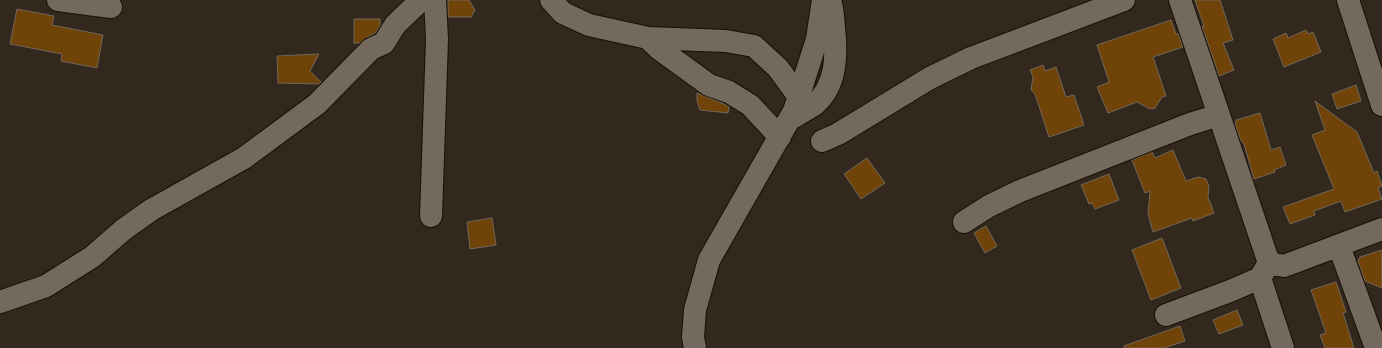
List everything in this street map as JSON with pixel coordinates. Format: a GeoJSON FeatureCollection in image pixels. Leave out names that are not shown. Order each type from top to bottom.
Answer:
{"type":"FeatureCollection","features":[{"type":"Feature","properties":{"kind":"street"},"geometry":{"type":"LineString","coordinates":[[58,0],[111,7]]}},
{"type":"Feature","properties":{"kind":"street"},"geometry":{"type":"LineString","coordinates":[[0,302],[46,286],[92,257],[123,230],[151,210],[244,158],[317,104],[372,49],[384,43],[395,25],[421,0]]}},
{"type":"Feature","properties":{"kind":"street"},"geometry":{"type":"LineString","coordinates":[[432,216],[437,39],[435,0]]}},
{"type":"Feature","properties":{"kind":"street"},"geometry":{"type":"LineString","coordinates":[[551,0],[563,13],[589,25],[648,38],[726,41],[754,46],[778,68],[799,97]]}},
{"type":"Feature","properties":{"kind":"street"},"geometry":{"type":"LineString","coordinates":[[696,348],[693,337],[695,310],[709,260],[794,112],[817,38],[823,0]]}},
{"type":"Feature","properties":{"kind":"street"},"geometry":{"type":"LineString","coordinates":[[785,128],[814,104],[829,87],[836,63],[835,34],[830,0]]}},
{"type":"Feature","properties":{"kind":"street"},"geometry":{"type":"LineString","coordinates":[[822,141],[838,134],[930,78],[971,58],[1124,0]]}},
{"type":"Feature","properties":{"kind":"street"},"geometry":{"type":"LineString","coordinates":[[1180,0],[1219,115],[1265,270],[1283,348]]}},
{"type":"Feature","properties":{"kind":"street"},"geometry":{"type":"LineString","coordinates":[[1348,0],[1382,105]]}},
{"type":"Feature","properties":{"kind":"street"},"geometry":{"type":"LineString","coordinates":[[648,38],[658,48],[709,85],[729,92],[785,128]]}},
{"type":"Feature","properties":{"kind":"street"},"geometry":{"type":"LineString","coordinates":[[964,222],[989,206],[1020,191],[1190,124],[1219,115]]}},
{"type":"Feature","properties":{"kind":"street"},"geometry":{"type":"LineString","coordinates":[[1166,316],[1230,291],[1265,270],[1284,266],[1382,230]]}},
{"type":"Feature","properties":{"kind":"street"},"geometry":{"type":"LineString","coordinates":[[1339,246],[1376,348]]}},
{"type":"Feature","properties":{"kind":"building"},"geometry":{"type":"Polygon","coordinates":[[[448,0],[469,0],[475,10],[471,17],[448,17],[448,0]]]}},
{"type":"Feature","properties":{"kind":"building"},"geometry":{"type":"Polygon","coordinates":[[[1195,0],[1220,0],[1233,40],[1223,43],[1234,70],[1219,76],[1195,0]]]}},
{"type":"Feature","properties":{"kind":"building"},"geometry":{"type":"Polygon","coordinates":[[[17,9],[54,16],[52,25],[103,35],[97,68],[61,61],[62,54],[10,44],[17,9]]]}},
{"type":"Feature","properties":{"kind":"building"},"geometry":{"type":"Polygon","coordinates":[[[354,19],[380,19],[380,26],[375,33],[360,43],[354,43],[354,19]]]}},
{"type":"Feature","properties":{"kind":"building"},"geometry":{"type":"Polygon","coordinates":[[[1171,20],[1183,47],[1153,57],[1166,96],[1162,97],[1155,108],[1150,109],[1137,102],[1108,113],[1097,87],[1109,82],[1097,45],[1171,20]]]}},
{"type":"Feature","properties":{"kind":"building"},"geometry":{"type":"Polygon","coordinates":[[[1306,30],[1308,34],[1313,32],[1321,52],[1284,67],[1273,39],[1286,33],[1288,38],[1306,30]]]}},
{"type":"Feature","properties":{"kind":"building"},"geometry":{"type":"Polygon","coordinates":[[[319,54],[310,71],[321,82],[319,84],[278,83],[277,56],[319,54]]]}},
{"type":"Feature","properties":{"kind":"building"},"geometry":{"type":"Polygon","coordinates":[[[1043,65],[1045,71],[1056,67],[1066,97],[1074,95],[1084,125],[1049,137],[1035,94],[1031,90],[1033,77],[1030,70],[1043,65]]]}},
{"type":"Feature","properties":{"kind":"building"},"geometry":{"type":"Polygon","coordinates":[[[1356,85],[1361,101],[1337,109],[1332,94],[1356,85]]]}},
{"type":"Feature","properties":{"kind":"building"},"geometry":{"type":"Polygon","coordinates":[[[697,93],[729,106],[728,113],[700,110],[697,101],[697,93]]]}},
{"type":"Feature","properties":{"kind":"building"},"geometry":{"type":"Polygon","coordinates":[[[1315,101],[1357,132],[1374,173],[1377,171],[1382,186],[1378,188],[1382,199],[1345,212],[1341,201],[1314,211],[1315,215],[1290,224],[1283,207],[1334,189],[1312,135],[1325,130],[1315,101]]]}},
{"type":"Feature","properties":{"kind":"building"},"geometry":{"type":"Polygon","coordinates":[[[1260,113],[1271,150],[1280,147],[1286,165],[1274,170],[1275,172],[1254,179],[1244,144],[1241,141],[1235,124],[1236,120],[1260,113]]]}},
{"type":"Feature","properties":{"kind":"building"},"geometry":{"type":"Polygon","coordinates":[[[1173,150],[1186,181],[1198,177],[1206,179],[1209,186],[1208,197],[1214,213],[1193,221],[1192,218],[1153,232],[1148,214],[1150,191],[1145,193],[1132,160],[1152,152],[1155,158],[1173,150]]]}},
{"type":"Feature","properties":{"kind":"building"},"geometry":{"type":"Polygon","coordinates":[[[867,158],[885,183],[861,199],[844,174],[867,158]]]}},
{"type":"Feature","properties":{"kind":"building"},"geometry":{"type":"Polygon","coordinates":[[[1109,174],[1119,200],[1095,209],[1092,203],[1089,204],[1081,185],[1109,174]]]}},
{"type":"Feature","properties":{"kind":"building"},"geometry":{"type":"Polygon","coordinates":[[[492,218],[496,245],[470,249],[467,222],[492,218]]]}},
{"type":"Feature","properties":{"kind":"building"},"geometry":{"type":"Polygon","coordinates":[[[986,226],[997,246],[985,253],[974,233],[986,226]]]}},
{"type":"Feature","properties":{"kind":"building"},"geometry":{"type":"Polygon","coordinates":[[[1162,238],[1181,288],[1151,300],[1132,250],[1162,238]]]}},
{"type":"Feature","properties":{"kind":"building"},"geometry":{"type":"Polygon","coordinates":[[[1382,250],[1382,288],[1365,281],[1358,261],[1360,257],[1382,250]]]}},
{"type":"Feature","properties":{"kind":"building"},"geometry":{"type":"Polygon","coordinates":[[[1336,282],[1346,312],[1343,313],[1354,348],[1325,348],[1320,335],[1326,333],[1311,290],[1336,282]]]}},
{"type":"Feature","properties":{"kind":"building"},"geometry":{"type":"Polygon","coordinates":[[[1237,310],[1243,325],[1219,334],[1213,320],[1237,310]]]}},
{"type":"Feature","properties":{"kind":"building"},"geometry":{"type":"Polygon","coordinates":[[[1180,326],[1185,341],[1164,348],[1124,348],[1124,346],[1180,326]]]}}]}
